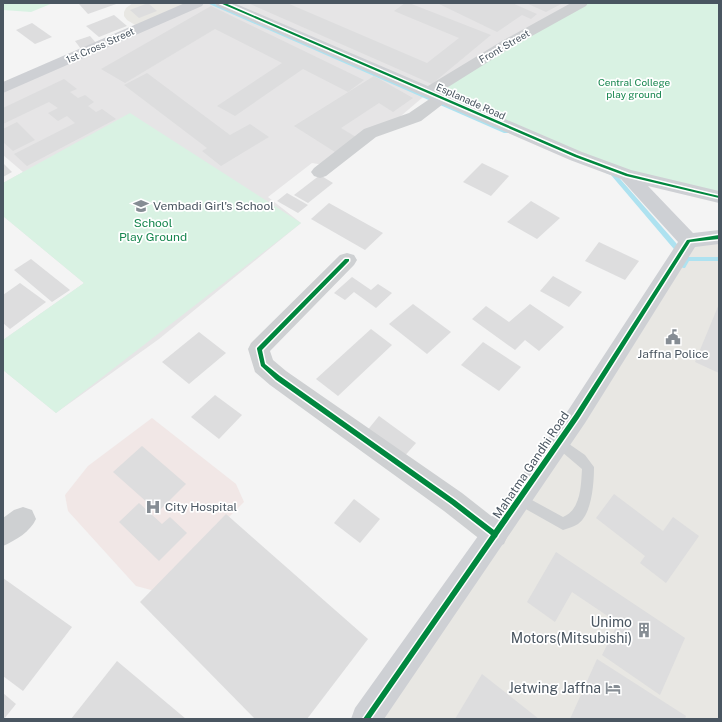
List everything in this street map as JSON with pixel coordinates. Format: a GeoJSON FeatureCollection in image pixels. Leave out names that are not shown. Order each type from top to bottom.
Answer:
{"type":"FeatureCollection","features":[{"type":"Feature","properties":{"kind":"street","name":"1st Cross Street"},"geometry":{"type":"LineString","coordinates":[[3,88],[197,3]]}},
{"type":"Feature","properties":{"kind":"street","name":"Esplanade Road"},"geometry":{"type":"LineString","coordinates":[[222,3],[576,156],[627,175],[719,197]]}},
{"type":"Feature","properties":{"kind":"street","name":"Front Street"},"geometry":{"type":"LineString","coordinates":[[320,172],[370,133],[415,117],[435,95],[507,44],[580,3]]}},
{"type":"Feature","properties":{"kind":"street"},"geometry":{"type":"LineString","coordinates":[[627,175],[684,249],[719,237]]}},
{"type":"Feature","properties":{"kind":"street","name":"Mahatma Gandhi Road"},"geometry":{"type":"LineString","coordinates":[[366,719],[559,442],[684,249]]}},
{"type":"Feature","properties":{"kind":"street"},"geometry":{"type":"LineString","coordinates":[[347,260],[259,349],[263,365],[278,378],[453,502],[495,535]]}},
{"type":"Feature","properties":{"kind":"street"},"geometry":{"type":"LineString","coordinates":[[3,534],[23,519]]}},
{"type":"Feature","properties":{"kind":"lane"},"geometry":{"type":"LineString","coordinates":[[519,499],[563,524],[575,518],[584,502],[588,484],[588,467],[582,459],[559,442]]}},
{"type":"Feature","properties":{"kind":"shaded area"},"geometry":{"type":"Polygon","coordinates":[[[133,3],[197,3],[140,28],[127,20],[124,16],[126,8],[133,3]]]}},
{"type":"Feature","properties":{"kind":"shaded area","name":"Vembadi Girl's School"},"geometry":{"type":"Polygon","coordinates":[[[197,3],[581,3],[429,92],[395,121],[324,165],[312,163],[268,197],[301,223],[159,339],[56,413],[3,370],[3,340],[84,283],[3,216],[3,183],[23,172],[3,155],[3,88],[197,3]]]}},
{"type":"Feature","properties":{"kind":"shaded area"},"geometry":{"type":"Polygon","coordinates":[[[719,237],[719,719],[366,719],[689,241],[719,237]]]}},
{"type":"Feature","properties":{"kind":"shaded area","name":"City Hospital"},"geometry":{"type":"Polygon","coordinates":[[[152,418],[236,484],[244,502],[155,591],[136,586],[68,511],[65,495],[88,466],[152,418]]]}},
{"type":"Feature","properties":{"kind":"green space"},"geometry":{"type":"Polygon","coordinates":[[[3,3],[53,3],[31,12],[3,10],[3,3]]]}},
{"type":"Feature","properties":{"kind":"green space","name":"Central College play ground"},"geometry":{"type":"Polygon","coordinates":[[[581,3],[719,3],[719,197],[627,175],[429,92],[581,3]]]}},
{"type":"Feature","properties":{"kind":"green space","name":"School Play Ground"},"geometry":{"type":"Polygon","coordinates":[[[130,113],[301,223],[56,413],[3,370],[3,340],[84,283],[3,216],[3,183],[130,113]]]}},
{"type":"Feature","properties":{"kind":"building"},"geometry":{"type":"Polygon","coordinates":[[[119,3],[88,14],[79,4],[119,3]]]}},
{"type":"Feature","properties":{"kind":"building"},"geometry":{"type":"Polygon","coordinates":[[[148,3],[157,11],[139,18],[130,10],[148,3]]]}},
{"type":"Feature","properties":{"kind":"building"},"geometry":{"type":"Polygon","coordinates":[[[248,3],[287,3],[427,63],[459,38],[394,11],[405,3],[409,3],[491,35],[432,84],[248,3]]]}},
{"type":"Feature","properties":{"kind":"building"},"geometry":{"type":"Polygon","coordinates":[[[437,3],[512,3],[537,14],[531,19],[522,15],[497,32],[437,3]]]}},
{"type":"Feature","properties":{"kind":"building"},"geometry":{"type":"Polygon","coordinates":[[[526,3],[563,3],[546,12],[526,3]]]}},
{"type":"Feature","properties":{"kind":"building"},"geometry":{"type":"Polygon","coordinates":[[[211,6],[364,80],[348,92],[303,69],[235,116],[217,106],[282,63],[215,29],[125,83],[101,69],[211,6]]]}},
{"type":"Feature","properties":{"kind":"building"},"geometry":{"type":"Polygon","coordinates":[[[114,15],[127,26],[99,37],[86,26],[114,15]]]}},
{"type":"Feature","properties":{"kind":"building"},"geometry":{"type":"Polygon","coordinates":[[[32,23],[52,37],[35,44],[16,30],[32,23]]]}},
{"type":"Feature","properties":{"kind":"building"},"geometry":{"type":"Polygon","coordinates":[[[90,36],[97,44],[81,49],[75,41],[90,36]]]}},
{"type":"Feature","properties":{"kind":"building"},"geometry":{"type":"Polygon","coordinates":[[[147,73],[230,135],[250,124],[269,137],[221,166],[202,151],[207,148],[124,85],[147,73]]]}},
{"type":"Feature","properties":{"kind":"building"},"geometry":{"type":"Polygon","coordinates":[[[374,76],[413,98],[393,112],[379,103],[341,128],[356,137],[335,152],[294,126],[374,76]]]}},
{"type":"Feature","properties":{"kind":"building"},"geometry":{"type":"Polygon","coordinates":[[[64,79],[77,89],[70,92],[78,98],[85,95],[94,102],[88,106],[96,112],[102,109],[116,119],[27,166],[14,154],[75,123],[67,116],[58,121],[48,113],[58,108],[49,102],[3,124],[3,108],[64,79]]]}},
{"type":"Feature","properties":{"kind":"building"},"geometry":{"type":"Polygon","coordinates":[[[17,122],[35,140],[13,151],[3,142],[3,129],[17,122]]]}},
{"type":"Feature","properties":{"kind":"building"},"geometry":{"type":"Polygon","coordinates":[[[3,163],[12,172],[3,177],[3,163]]]}},
{"type":"Feature","properties":{"kind":"building"},"geometry":{"type":"Polygon","coordinates":[[[482,163],[509,176],[491,196],[463,182],[482,163]]]}},
{"type":"Feature","properties":{"kind":"building"},"geometry":{"type":"Polygon","coordinates":[[[320,175],[333,183],[308,203],[294,195],[320,175]]]}},
{"type":"Feature","properties":{"kind":"building"},"geometry":{"type":"Polygon","coordinates":[[[287,193],[308,205],[298,213],[277,201],[287,193]]]}},
{"type":"Feature","properties":{"kind":"building"},"geometry":{"type":"Polygon","coordinates":[[[531,201],[560,218],[537,239],[507,222],[531,201]]]}},
{"type":"Feature","properties":{"kind":"building"},"geometry":{"type":"Polygon","coordinates":[[[329,203],[383,233],[365,250],[311,219],[329,203]]]}},
{"type":"Feature","properties":{"kind":"building"},"geometry":{"type":"Polygon","coordinates":[[[599,242],[639,261],[625,280],[585,261],[599,242]]]}},
{"type":"Feature","properties":{"kind":"building"},"geometry":{"type":"Polygon","coordinates":[[[31,259],[70,290],[52,302],[14,270],[31,259]]]}},
{"type":"Feature","properties":{"kind":"building"},"geometry":{"type":"Polygon","coordinates":[[[553,276],[582,292],[569,307],[540,291],[553,276]]]}},
{"type":"Feature","properties":{"kind":"building"},"geometry":{"type":"Polygon","coordinates":[[[352,277],[371,290],[378,284],[392,293],[376,308],[354,292],[345,300],[334,293],[352,277]]]}},
{"type":"Feature","properties":{"kind":"building"},"geometry":{"type":"Polygon","coordinates":[[[20,283],[46,302],[10,329],[3,323],[3,295],[20,283]]]}},
{"type":"Feature","properties":{"kind":"building"},"geometry":{"type":"Polygon","coordinates":[[[413,304],[451,332],[427,354],[389,324],[413,304]]]}},
{"type":"Feature","properties":{"kind":"building"},"geometry":{"type":"Polygon","coordinates":[[[530,304],[564,327],[539,351],[525,340],[515,350],[472,319],[486,306],[509,322],[530,304]]]}},
{"type":"Feature","properties":{"kind":"building"},"geometry":{"type":"Polygon","coordinates":[[[719,304],[719,373],[695,362],[719,304]]]}},
{"type":"Feature","properties":{"kind":"building"},"geometry":{"type":"Polygon","coordinates":[[[371,329],[392,345],[338,396],[316,379],[371,329]]]}},
{"type":"Feature","properties":{"kind":"building"},"geometry":{"type":"Polygon","coordinates":[[[199,332],[226,353],[189,384],[162,362],[199,332]]]}},
{"type":"Feature","properties":{"kind":"building"},"geometry":{"type":"Polygon","coordinates":[[[483,342],[521,367],[499,391],[461,365],[483,342]]]}},
{"type":"Feature","properties":{"kind":"building"},"geometry":{"type":"Polygon","coordinates":[[[215,395],[242,415],[219,439],[191,417],[215,395]]]}},
{"type":"Feature","properties":{"kind":"building"},"geometry":{"type":"Polygon","coordinates":[[[379,416],[416,443],[402,459],[366,432],[379,416]]]}},
{"type":"Feature","properties":{"kind":"building"},"geometry":{"type":"Polygon","coordinates":[[[142,446],[186,484],[158,512],[113,472],[142,446]]]}},
{"type":"Feature","properties":{"kind":"building"},"geometry":{"type":"Polygon","coordinates":[[[614,494],[663,531],[673,517],[699,536],[666,583],[640,563],[645,556],[596,518],[614,494]]]}},
{"type":"Feature","properties":{"kind":"building"},"geometry":{"type":"Polygon","coordinates":[[[354,499],[380,519],[360,543],[334,523],[354,499]]]}},
{"type":"Feature","properties":{"kind":"building"},"geometry":{"type":"Polygon","coordinates":[[[139,503],[162,524],[170,517],[187,533],[159,561],[119,522],[139,503]]]}},
{"type":"Feature","properties":{"kind":"building"},"geometry":{"type":"Polygon","coordinates":[[[226,514],[368,639],[307,719],[255,719],[140,602],[226,514]]]}},
{"type":"Feature","properties":{"kind":"building","name":"Unimo Motors(Mitsubishi)"},"geometry":{"type":"Polygon","coordinates":[[[556,552],[685,638],[660,695],[602,655],[618,623],[572,592],[555,622],[527,602],[556,552]]]}},
{"type":"Feature","properties":{"kind":"building"},"geometry":{"type":"Polygon","coordinates":[[[3,578],[72,627],[23,691],[3,676],[3,578]]]}},
{"type":"Feature","properties":{"kind":"building","name":"Jetwing Jaffna"},"geometry":{"type":"Polygon","coordinates":[[[597,659],[686,716],[685,719],[570,719],[597,659]]]}},
{"type":"Feature","properties":{"kind":"building"},"geometry":{"type":"Polygon","coordinates":[[[117,661],[186,719],[71,719],[117,661]]]}},
{"type":"Feature","properties":{"kind":"building"},"geometry":{"type":"Polygon","coordinates":[[[482,674],[539,719],[455,719],[482,674]]]}},
{"type":"Feature","properties":{"kind":"building"},"geometry":{"type":"Polygon","coordinates":[[[3,693],[16,704],[4,719],[3,719],[3,693]]]}},
{"type":"Feature","properties":{"kind":"waterway"},"geometry":{"type":"LineString","coordinates":[[209,3],[506,132]]}},
{"type":"Feature","properties":{"kind":"waterway"},"geometry":{"type":"LineString","coordinates":[[608,172],[613,174],[681,253]]}},
{"type":"Feature","properties":{"kind":"waterway"},"geometry":{"type":"LineString","coordinates":[[683,266],[687,259],[719,259]]}},
{"type":"Feature","properties":{"kind":"cycle path"},"geometry":{"type":"LineString","coordinates":[[222,3],[576,156],[627,175],[719,197]]}},
{"type":"Feature","properties":{"kind":"cycle path"},"geometry":{"type":"LineString","coordinates":[[366,719],[577,416],[689,241],[719,237]]}},
{"type":"Feature","properties":{"kind":"cycle path"},"geometry":{"type":"LineString","coordinates":[[347,260],[259,349],[263,365],[278,378],[453,502],[495,535]]}},
{"type":"Feature","properties":{"kind":"place","name":"Vembadi Girl's School"},"geometry":{"type":"Point","coordinates":[141,206]}},
{"type":"Feature","properties":{"kind":"place","name":"Jaffna Police"},"geometry":{"type":"Point","coordinates":[673,337]}},
{"type":"Feature","properties":{"kind":"place","name":"City Hospital"},"geometry":{"type":"Point","coordinates":[153,507]}},
{"type":"Feature","properties":{"kind":"place","name":"Unimo Motors(Mitsubishi)"},"geometry":{"type":"Point","coordinates":[644,630]}},
{"type":"Feature","properties":{"kind":"place","name":"Jetwing Jaffna"},"geometry":{"type":"Point","coordinates":[613,688]}}]}
